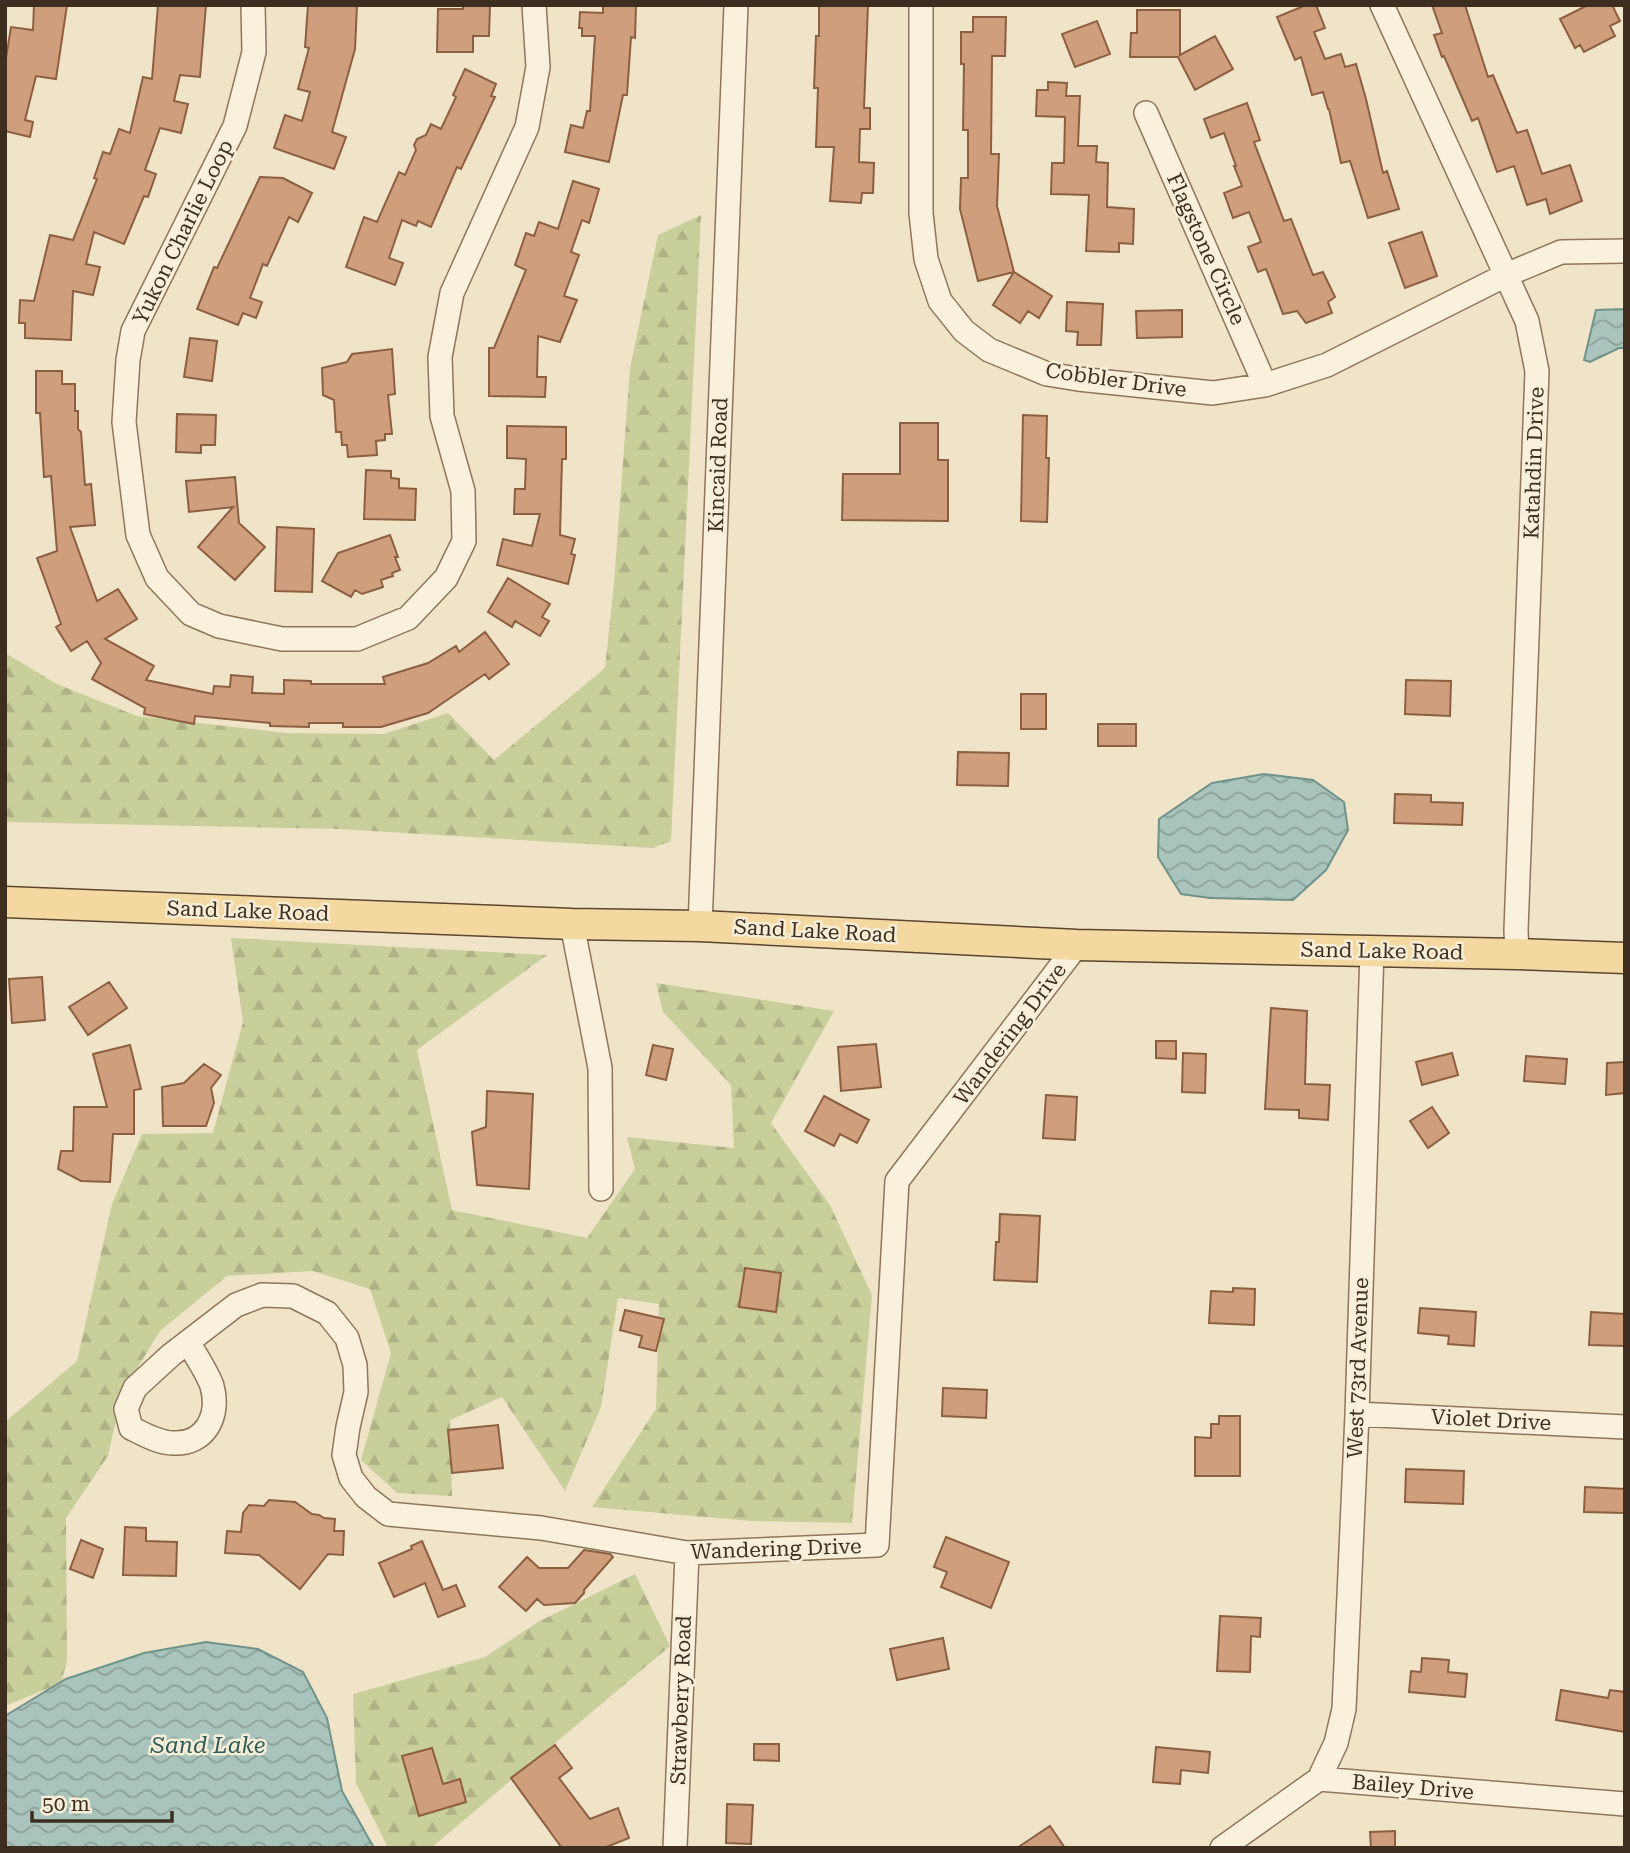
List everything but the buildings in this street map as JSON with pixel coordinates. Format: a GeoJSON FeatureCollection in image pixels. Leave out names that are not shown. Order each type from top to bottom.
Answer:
{"type":"FeatureCollection","features":[{"type":"Feature","properties":{"kind":"main road","name":"Sand Lake Road"},"geometry":{"type":"LineString","coordinates":[[5,902],[700,926],[1077,945],[1625,958]]}},
{"type":"Feature","properties":{"kind":"street","name":"Yukon Charlie Loop"},"geometry":{"type":"LineString","coordinates":[[253,5],[254,52],[235,125],[133,331],[128,360],[124,422],[138,535],[157,578],[191,614],[219,626],[282,639],[357,639],[408,618],[446,578],[464,541],[463,491],[442,416],[440,357],[452,293],[527,127],[538,66],[534,5]]}},
{"type":"Feature","properties":{"kind":"street","name":"Kincaid Road"},"geometry":{"type":"LineString","coordinates":[[700,926],[736,5]]}},
{"type":"Feature","properties":{"kind":"street","name":"Cobbler Drive"},"geometry":{"type":"LineString","coordinates":[[921,5],[921,213],[926,259],[940,300],[964,331],[989,350],[1047,374],[1213,393],[1265,385],[1327,365],[1506,275],[1561,252],[1625,251]]}},
{"type":"Feature","properties":{"kind":"street","name":"Katahdin Drive"},"geometry":{"type":"LineString","coordinates":[[1382,5],[1527,321],[1537,371],[1517,954]]}},
{"type":"Feature","properties":{"kind":"street","name":"Flagstone Circle"},"geometry":{"type":"LineString","coordinates":[[1146,113],[1265,385]]}},
{"type":"Feature","properties":{"kind":"street"},"geometry":{"type":"LineString","coordinates":[[572,923],[600,1068],[601,1189]]}},
{"type":"Feature","properties":{"kind":"street","name":"Wandering Drive"},"geometry":{"type":"LineString","coordinates":[[188,1342],[211,1384],[215,1407],[207,1429],[194,1440],[172,1443],[131,1428],[127,1409],[135,1388],[171,1355],[236,1305],[262,1295],[293,1296],[327,1312],[348,1338],[355,1365],[356,1392],[344,1455],[351,1478],[366,1497],[388,1514],[541,1528],[687,1553],[877,1545],[897,1181],[1077,945]]}},
{"type":"Feature","properties":{"kind":"street","name":"West 73rd Avenue"},"geometry":{"type":"LineString","coordinates":[[1320,1779],[1336,1743],[1344,1709],[1357,1414],[1371,951]]}},
{"type":"Feature","properties":{"kind":"street","name":"Violet Drive"},"geometry":{"type":"LineString","coordinates":[[1357,1414],[1625,1427]]}},
{"type":"Feature","properties":{"kind":"street","name":"Strawberry Road"},"geometry":{"type":"LineString","coordinates":[[675,1848],[687,1553]]}},
{"type":"Feature","properties":{"kind":"street"},"geometry":{"type":"LineString","coordinates":[[1222,1848],[1320,1779]]}},
{"type":"Feature","properties":{"kind":"street","name":"Bailey Drive"},"geometry":{"type":"LineString","coordinates":[[1320,1779],[1625,1804]]}},
{"type":"Feature","properties":{"kind":"green space"},"geometry":{"type":"Polygon","coordinates":[[[701,215],[671,841],[653,848],[338,829],[5,822],[5,653],[57,684],[137,716],[286,733],[384,734],[448,713],[494,760],[605,668],[630,368],[658,235],[701,215]]]}},
{"type":"Feature","properties":{"kind":"green space"},"geometry":{"type":"Polygon","coordinates":[[[231,938],[547,955],[417,1050],[452,1210],[587,1238],[635,1169],[627,1137],[734,1148],[731,1085],[663,1012],[656,983],[834,1011],[771,1123],[830,1205],[872,1295],[852,1523],[751,1521],[592,1507],[656,1409],[659,1304],[618,1298],[601,1407],[565,1491],[502,1397],[450,1420],[452,1496],[397,1493],[361,1460],[391,1353],[370,1289],[313,1271],[227,1276],[160,1331],[122,1393],[108,1456],[66,1518],[67,1661],[61,1683],[5,1706],[5,1422],[77,1361],[112,1204],[142,1134],[213,1133],[243,1022],[231,938]]]}},
{"type":"Feature","properties":{"kind":"green space"},"geometry":{"type":"Polygon","coordinates":[[[635,1574],[670,1646],[431,1848],[388,1848],[356,1783],[353,1694],[485,1657],[538,1622],[635,1574]]]}},
{"type":"Feature","properties":{"kind":"water"},"geometry":{"type":"Polygon","coordinates":[[[1625,309],[1625,348],[1619,348],[1590,362],[1584,360],[1596,310],[1625,309]]]}},
{"type":"Feature","properties":{"kind":"water"},"geometry":{"type":"Polygon","coordinates":[[[1264,774],[1313,780],[1344,802],[1348,830],[1326,870],[1293,900],[1210,898],[1181,894],[1158,857],[1159,819],[1212,783],[1264,774]]]}},
{"type":"Feature","properties":{"kind":"water","name":"Sand Lake"},"geometry":{"type":"Polygon","coordinates":[[[206,1642],[258,1649],[303,1672],[327,1718],[342,1791],[374,1848],[5,1848],[5,1716],[66,1679],[144,1653],[206,1642]]]}}]}
